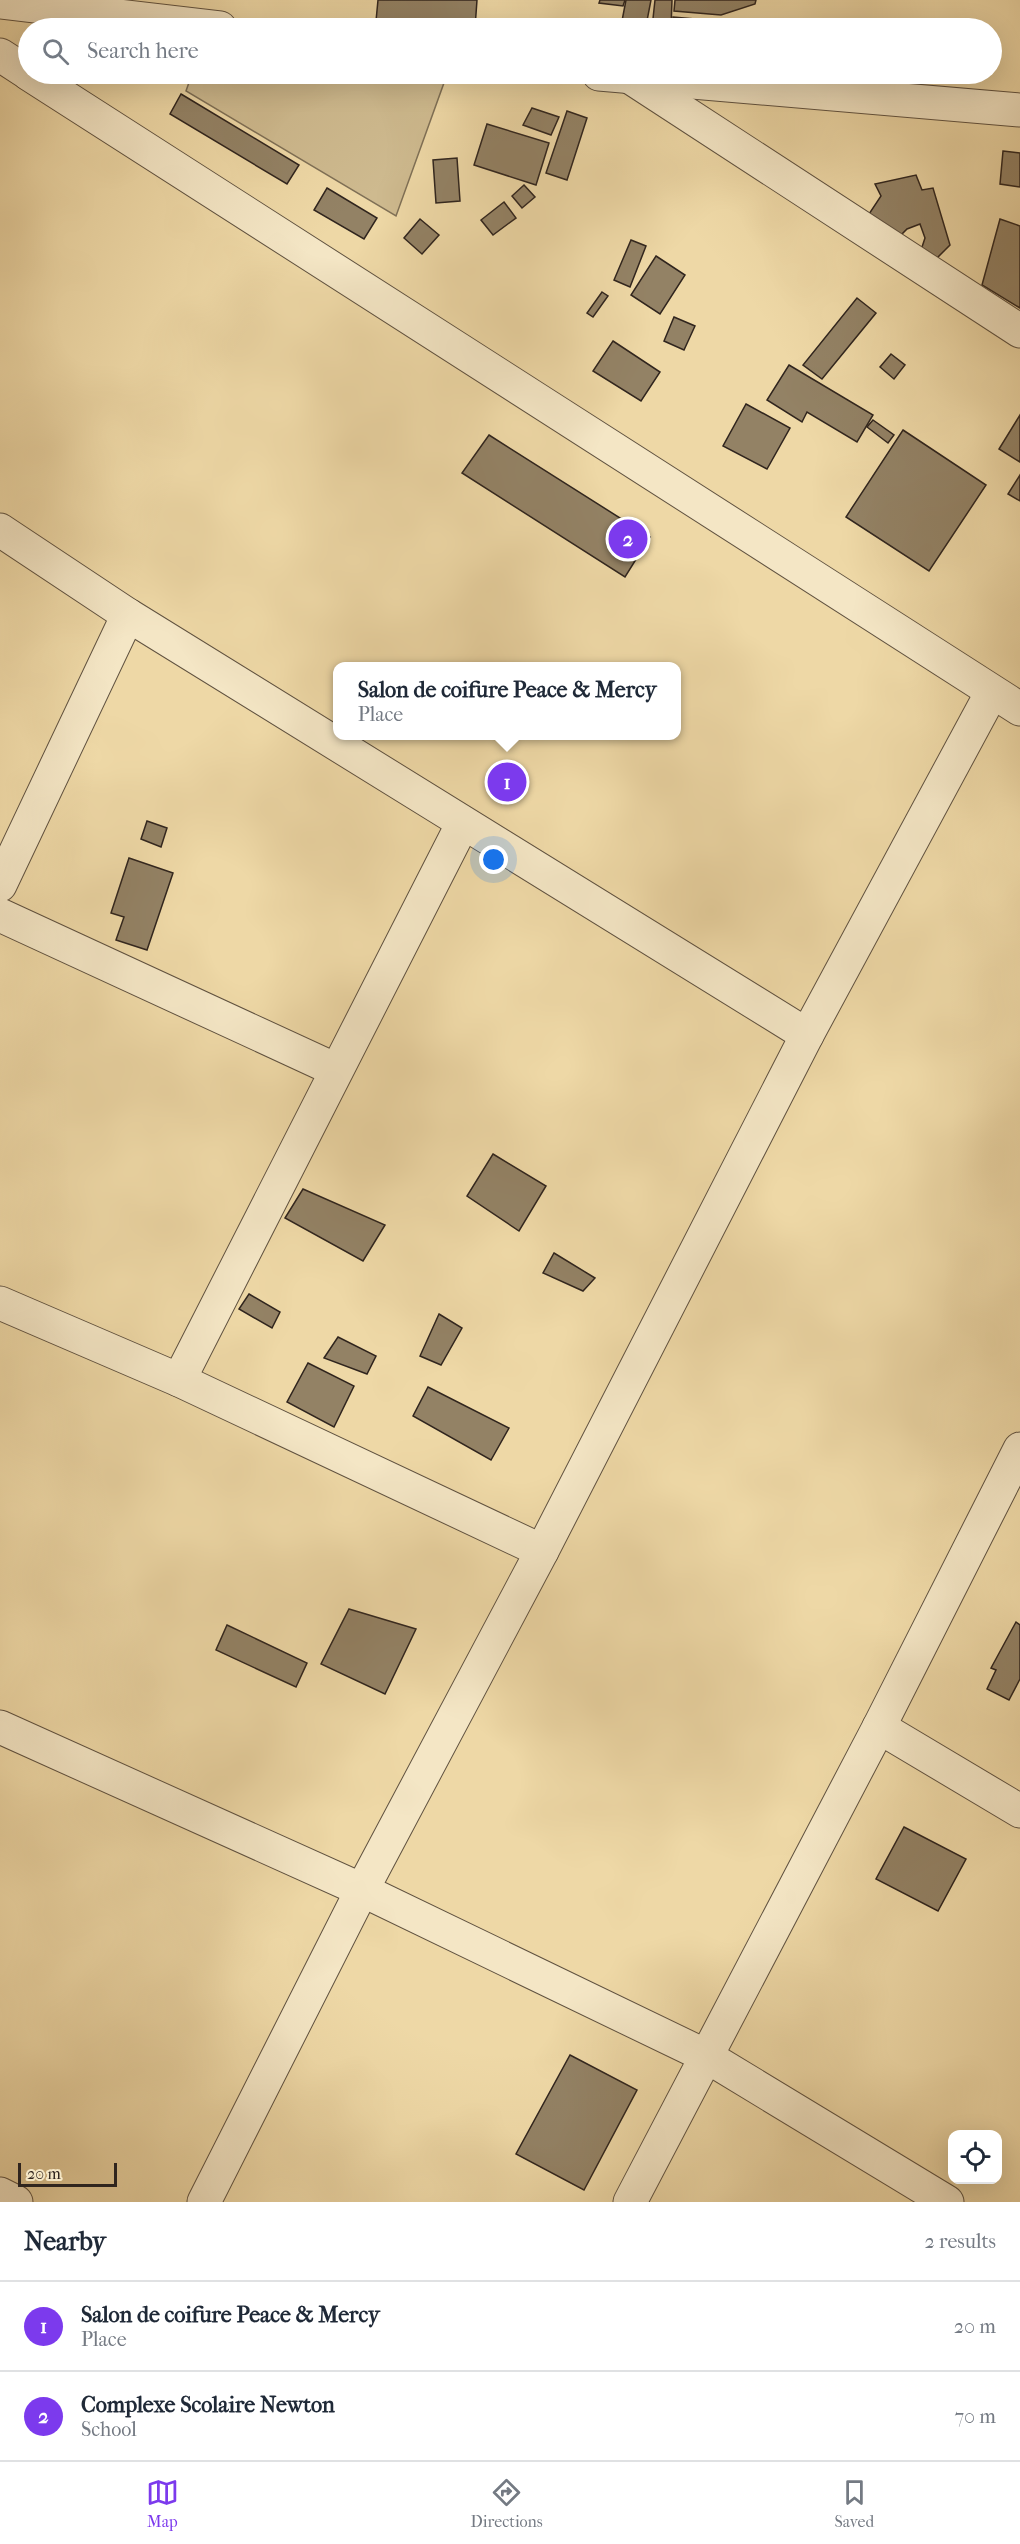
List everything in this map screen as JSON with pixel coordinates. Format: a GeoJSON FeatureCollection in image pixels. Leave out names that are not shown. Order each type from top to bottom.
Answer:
{"type":"FeatureCollection","features":[{"type":"Feature","properties":{"kind":"street"},"geometry":{"type":"LineString","coordinates":[[0,2],[135,18]]}},
{"type":"Feature","properties":{"kind":"street"},"geometry":{"type":"LineString","coordinates":[[0,55],[18,66]]}},
{"type":"Feature","properties":{"kind":"street"},"geometry":{"type":"LineString","coordinates":[[46,84],[1020,709]]}},
{"type":"Feature","properties":{"kind":"street"},"geometry":{"type":"LineString","coordinates":[[628,84],[1020,331]]}},
{"type":"Feature","properties":{"kind":"street"},"geometry":{"type":"LineString","coordinates":[[718,84],[1020,110]]}},
{"type":"Feature","properties":{"kind":"street"},"geometry":{"type":"LineString","coordinates":[[0,530],[128,615],[807,1035]]}},
{"type":"Feature","properties":{"kind":"street"},"geometry":{"type":"LineString","coordinates":[[0,885],[128,615]]}},
{"type":"Feature","properties":{"kind":"street"},"geometry":{"type":"LineString","coordinates":[[204,2202],[362,1890],[542,1551],[807,1035],[992,692]]}},
{"type":"Feature","properties":{"kind":"street"},"geometry":{"type":"LineString","coordinates":[[179,1380],[463,823]]}},
{"type":"Feature","properties":{"kind":"street"},"geometry":{"type":"LineString","coordinates":[[0,915],[336,1070]]}},
{"type":"Feature","properties":{"kind":"street"},"geometry":{"type":"LineString","coordinates":[[0,1303],[179,1380],[542,1551]]}},
{"type":"Feature","properties":{"kind":"street"},"geometry":{"type":"LineString","coordinates":[[630,2202],[879,1727],[1020,1449]]}},
{"type":"Feature","properties":{"kind":"street"},"geometry":{"type":"LineString","coordinates":[[0,1727],[362,1890],[706,2056],[947,2202]]}},
{"type":"Feature","properties":{"kind":"street"},"geometry":{"type":"LineString","coordinates":[[879,1727],[1020,1811]]}},
{"type":"Feature","properties":{"kind":"street"},"geometry":{"type":"LineString","coordinates":[[0,2194],[16,2202]]}},
{"type":"Feature","properties":{"kind":"shaded area"},"geometry":{"type":"Polygon","coordinates":[[[188,84],[444,84],[396,216],[186,91],[188,84]]]}},
{"type":"Feature","properties":{"kind":"building"},"geometry":{"type":"Polygon","coordinates":[[[378,0],[477,0],[476,18],[376,18],[378,0]]]}},
{"type":"Feature","properties":{"kind":"building"},"geometry":{"type":"Polygon","coordinates":[[[600,0],[625,0],[623,6],[599,3],[600,0]]]}},
{"type":"Feature","properties":{"kind":"building"},"geometry":{"type":"Polygon","coordinates":[[[626,0],[651,0],[648,18],[623,18],[626,0]]]}},
{"type":"Feature","properties":{"kind":"building"},"geometry":{"type":"Polygon","coordinates":[[[655,0],[672,0],[671,18],[653,18],[655,0]]]}},
{"type":"Feature","properties":{"kind":"building"},"geometry":{"type":"Polygon","coordinates":[[[675,0],[756,0],[755,4],[721,15],[674,11],[675,0]]]}},
{"type":"Feature","properties":{"kind":"building"},"geometry":{"type":"Polygon","coordinates":[[[181,94],[299,165],[287,184],[170,114],[181,94]]]}},
{"type":"Feature","properties":{"kind":"building"},"geometry":{"type":"Polygon","coordinates":[[[532,108],[559,117],[551,135],[523,125],[532,108]]]}},
{"type":"Feature","properties":{"kind":"building"},"geometry":{"type":"Polygon","coordinates":[[[567,111],[587,118],[567,180],[546,173],[567,111]]]}},
{"type":"Feature","properties":{"kind":"building"},"geometry":{"type":"Polygon","coordinates":[[[487,124],[549,143],[536,185],[474,165],[487,124]]]}},
{"type":"Feature","properties":{"kind":"building"},"geometry":{"type":"Polygon","coordinates":[[[1003,151],[1020,153],[1020,187],[1000,184],[1003,151]]]}},
{"type":"Feature","properties":{"kind":"building"},"geometry":{"type":"Polygon","coordinates":[[[457,158],[460,201],[436,203],[433,160],[457,158]]]}},
{"type":"Feature","properties":{"kind":"building"},"geometry":{"type":"Polygon","coordinates":[[[916,175],[922,190],[933,188],[950,245],[935,260],[921,250],[925,238],[920,224],[907,229],[901,235],[869,214],[881,196],[875,184],[916,175]]]}},
{"type":"Feature","properties":{"kind":"building"},"geometry":{"type":"Polygon","coordinates":[[[524,185],[535,197],[522,208],[512,196],[524,185]]]}},
{"type":"Feature","properties":{"kind":"building"},"geometry":{"type":"Polygon","coordinates":[[[327,188],[377,218],[364,239],[314,210],[327,188]]]}},
{"type":"Feature","properties":{"kind":"building"},"geometry":{"type":"Polygon","coordinates":[[[504,202],[516,218],[493,235],[481,220],[504,202]]]}},
{"type":"Feature","properties":{"kind":"building"},"geometry":{"type":"Polygon","coordinates":[[[420,219],[439,235],[422,254],[404,238],[420,219]]]}},
{"type":"Feature","properties":{"kind":"building"},"geometry":{"type":"Polygon","coordinates":[[[1000,219],[1020,226],[1020,308],[982,285],[1000,219]]]}},
{"type":"Feature","properties":{"kind":"building"},"geometry":{"type":"Polygon","coordinates":[[[631,240],[646,246],[630,287],[614,280],[631,240]]]}},
{"type":"Feature","properties":{"kind":"building"},"geometry":{"type":"Polygon","coordinates":[[[656,256],[685,275],[660,314],[631,295],[656,256]]]}},
{"type":"Feature","properties":{"kind":"building"},"geometry":{"type":"Polygon","coordinates":[[[602,292],[608,296],[593,317],[587,313],[602,292]]]}},
{"type":"Feature","properties":{"kind":"building"},"geometry":{"type":"Polygon","coordinates":[[[857,298],[876,313],[822,379],[803,365],[857,298]]]}},
{"type":"Feature","properties":{"kind":"building"},"geometry":{"type":"Polygon","coordinates":[[[674,317],[695,326],[684,350],[664,341],[674,317]]]}},
{"type":"Feature","properties":{"kind":"building"},"geometry":{"type":"Polygon","coordinates":[[[613,341],[660,372],[641,401],[593,371],[613,341]]]}},
{"type":"Feature","properties":{"kind":"building"},"geometry":{"type":"Polygon","coordinates":[[[891,354],[905,365],[894,379],[880,367],[891,354]]]}},
{"type":"Feature","properties":{"kind":"building"},"geometry":{"type":"Polygon","coordinates":[[[789,365],[873,415],[857,442],[807,412],[802,422],[767,400],[789,365]]]}},
{"type":"Feature","properties":{"kind":"building"},"geometry":{"type":"Polygon","coordinates":[[[746,404],[790,428],[767,469],[723,446],[746,404]]]}},
{"type":"Feature","properties":{"kind":"building"},"geometry":{"type":"Polygon","coordinates":[[[1020,415],[1020,462],[999,449],[1020,415]]]}},
{"type":"Feature","properties":{"kind":"building"},"geometry":{"type":"Polygon","coordinates":[[[873,420],[894,435],[888,443],[867,427],[873,420]]]}},
{"type":"Feature","properties":{"kind":"building"},"geometry":{"type":"Polygon","coordinates":[[[903,430],[986,485],[929,571],[846,517],[903,430]]]}},
{"type":"Feature","properties":{"kind":"building"},"geometry":{"type":"Polygon","coordinates":[[[489,435],[650,537],[625,577],[462,473],[489,435]]]}},
{"type":"Feature","properties":{"kind":"building"},"geometry":{"type":"Polygon","coordinates":[[[1020,475],[1020,501],[1008,494],[1020,475]]]}},
{"type":"Feature","properties":{"kind":"building"},"geometry":{"type":"Polygon","coordinates":[[[503,763],[517,774],[510,790],[492,774],[503,763]]]}},
{"type":"Feature","properties":{"kind":"building"},"geometry":{"type":"Polygon","coordinates":[[[147,821],[167,828],[161,847],[141,839],[147,821]]]}},
{"type":"Feature","properties":{"kind":"building"},"geometry":{"type":"Polygon","coordinates":[[[129,858],[173,873],[147,950],[116,940],[124,917],[111,913],[129,858]]]}},
{"type":"Feature","properties":{"kind":"building"},"geometry":{"type":"Polygon","coordinates":[[[493,1154],[546,1186],[519,1231],[467,1196],[493,1154]]]}},
{"type":"Feature","properties":{"kind":"building"},"geometry":{"type":"Polygon","coordinates":[[[303,1189],[385,1225],[363,1261],[285,1218],[303,1189]]]}},
{"type":"Feature","properties":{"kind":"building"},"geometry":{"type":"Polygon","coordinates":[[[554,1253],[595,1278],[583,1291],[543,1273],[554,1253]]]}},
{"type":"Feature","properties":{"kind":"building"},"geometry":{"type":"Polygon","coordinates":[[[249,1294],[280,1312],[272,1328],[239,1309],[249,1294]]]}},
{"type":"Feature","properties":{"kind":"building"},"geometry":{"type":"Polygon","coordinates":[[[439,1314],[462,1328],[441,1365],[420,1356],[439,1314]]]}},
{"type":"Feature","properties":{"kind":"building"},"geometry":{"type":"Polygon","coordinates":[[[338,1337],[376,1356],[367,1374],[324,1358],[338,1337]]]}},
{"type":"Feature","properties":{"kind":"building"},"geometry":{"type":"Polygon","coordinates":[[[308,1363],[354,1386],[334,1427],[287,1402],[308,1363]]]}},
{"type":"Feature","properties":{"kind":"building"},"geometry":{"type":"Polygon","coordinates":[[[428,1387],[509,1428],[491,1460],[413,1416],[428,1387]]]}},
{"type":"Feature","properties":{"kind":"building"},"geometry":{"type":"Polygon","coordinates":[[[349,1609],[416,1629],[385,1694],[321,1664],[349,1609]]]}},
{"type":"Feature","properties":{"kind":"building"},"geometry":{"type":"Polygon","coordinates":[[[1016,1622],[1020,1625],[1020,1679],[1009,1700],[987,1689],[996,1670],[991,1668],[1016,1622]]]}},
{"type":"Feature","properties":{"kind":"building"},"geometry":{"type":"Polygon","coordinates":[[[227,1625],[307,1663],[296,1687],[216,1650],[227,1625]]]}},
{"type":"Feature","properties":{"kind":"building"},"geometry":{"type":"Polygon","coordinates":[[[904,1827],[966,1859],[938,1911],[876,1879],[904,1827]]]}},
{"type":"Feature","properties":{"kind":"building"},"geometry":{"type":"Polygon","coordinates":[[[570,2055],[637,2090],[584,2190],[516,2154],[570,2055]]]}},
{"type":"Feature","properties":{"kind":"place","name":"Complexe Scolaire Newton"},"geometry":{"type":"Point","coordinates":[628,539]}},
{"type":"Feature","properties":{"kind":"place","name":"Salon de coifure Peace & Mercy"},"geometry":{"type":"Point","coordinates":[507,782]}}]}
